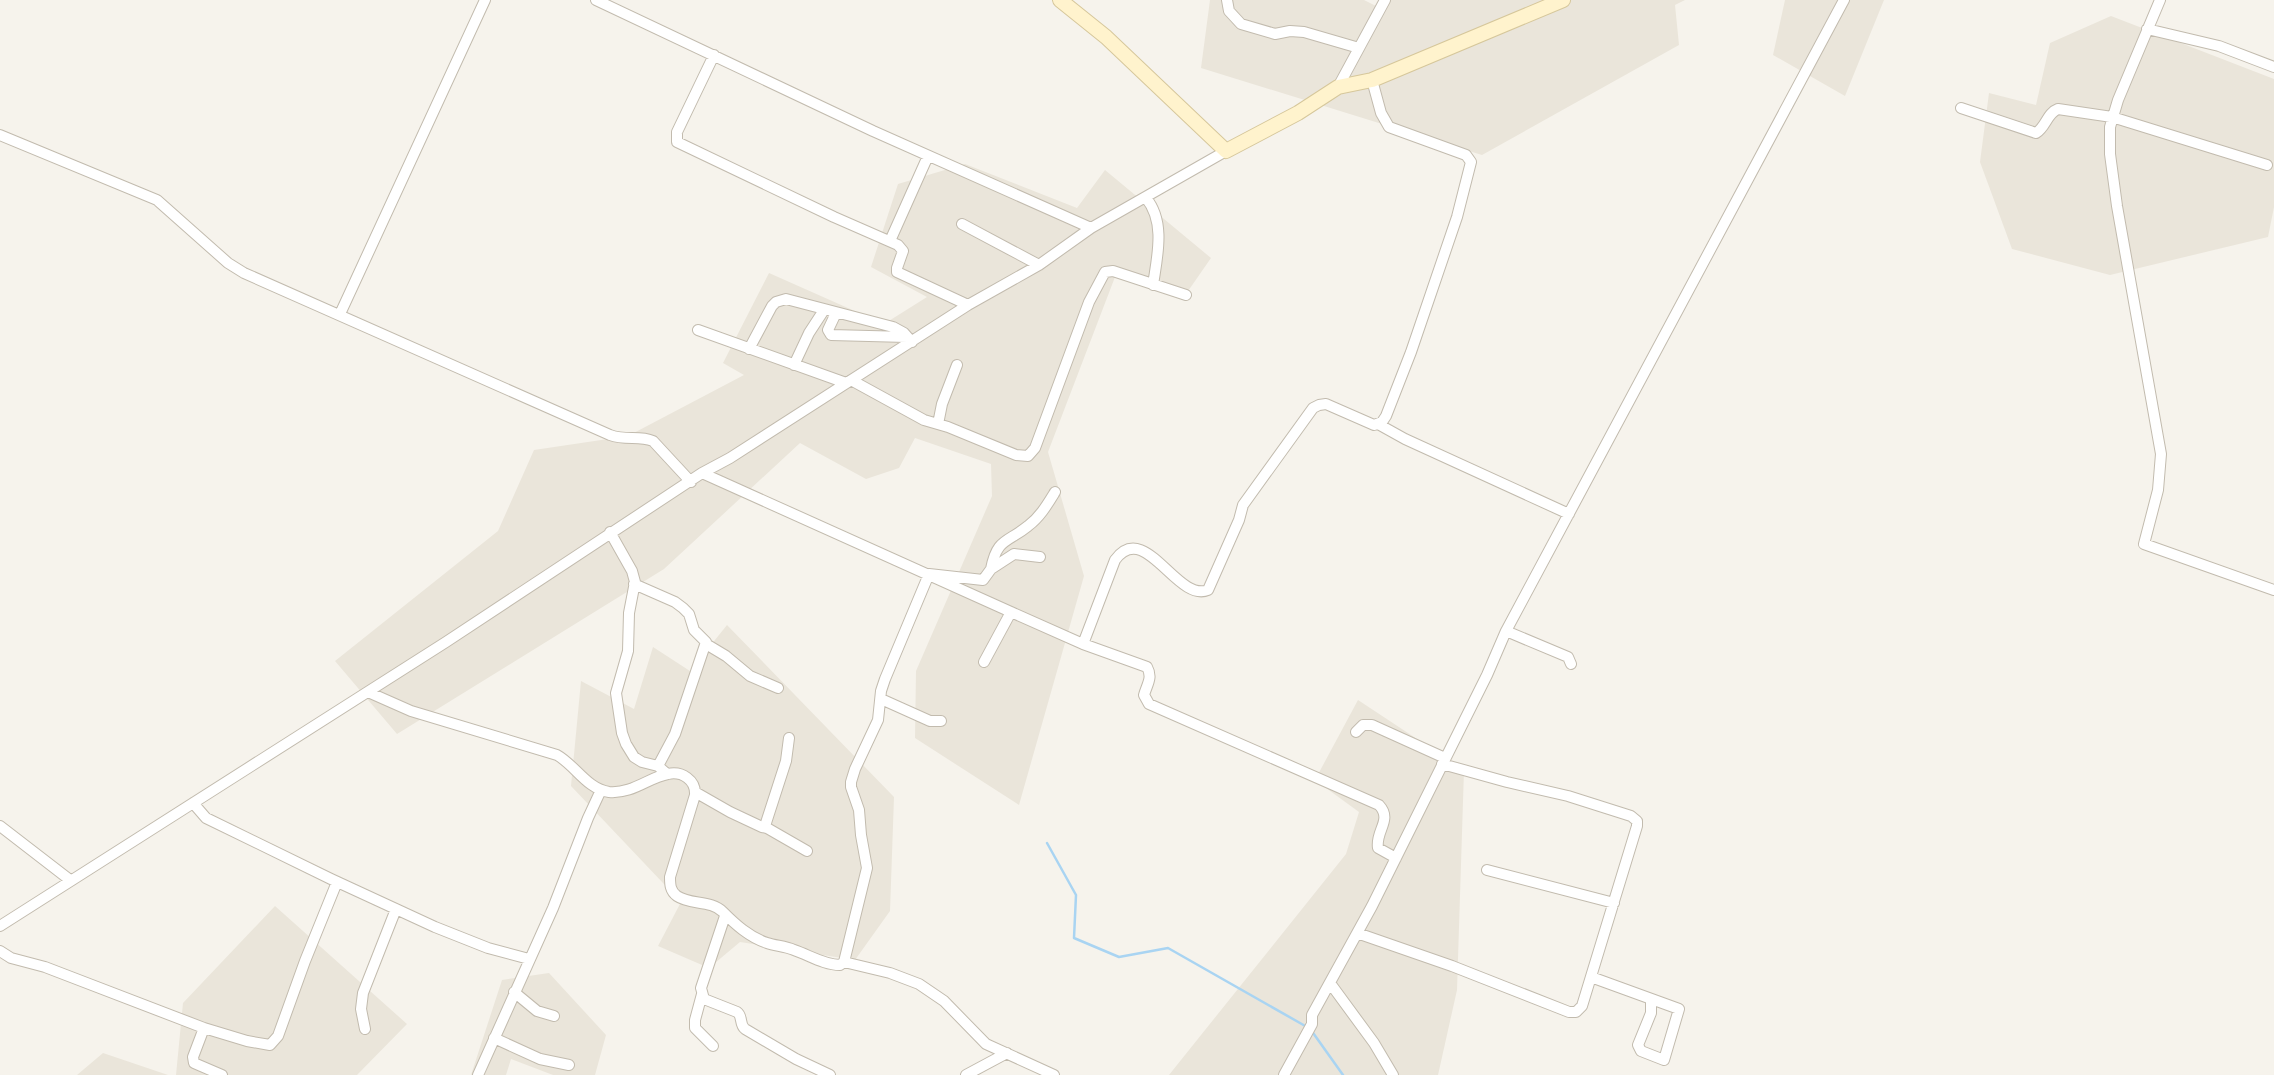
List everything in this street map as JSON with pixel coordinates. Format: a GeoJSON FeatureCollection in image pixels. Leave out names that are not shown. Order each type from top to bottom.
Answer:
{"type":"FeatureCollection","features":[{"type":"Feature","properties":{"kind":"street"},"geometry":{"type":"LineString","coordinates":[[340,314],[485,0]]}},
{"type":"Feature","properties":{"kind":"street"},"geometry":{"type":"LineString","coordinates":[[596,0],[928,156],[1091,228]]}},
{"type":"Feature","properties":{"kind":"street"},"geometry":{"type":"LineString","coordinates":[[1060,0],[1106,36],[1226,150]]}},
{"type":"Feature","properties":{"kind":"street"},"geometry":{"type":"LineString","coordinates":[[1227,0],[1229,11],[1241,24],[1275,34],[1290,31],[1304,32],[1359,48]]}},
{"type":"Feature","properties":{"kind":"street"},"geometry":{"type":"LineString","coordinates":[[1338,87],[1385,0]]}},
{"type":"Feature","properties":{"kind":"street"},"geometry":{"type":"LineString","coordinates":[[0,926],[70,880],[368,692],[610,532],[691,482],[702,473],[730,458],[910,340],[1039,265],[1091,228],[1146,198],[1226,150],[1298,113],[1338,87],[1372,80],[1563,0]]}},
{"type":"Feature","properties":{"kind":"street"},"geometry":{"type":"LineString","coordinates":[[1284,1075],[1312,1024],[1312,1015],[1396,858],[1487,675],[1506,631],[1844,0]]}},
{"type":"Feature","properties":{"kind":"street"},"geometry":{"type":"LineString","coordinates":[[2160,0],[2112,117],[2110,154],[2116,199],[2161,454],[2158,490],[2144,544],[2274,590]]}},
{"type":"Feature","properties":{"kind":"street"},"geometry":{"type":"LineString","coordinates":[[2147,29],[2219,46],[2274,67]]}},
{"type":"Feature","properties":{"kind":"street"},"geometry":{"type":"LineString","coordinates":[[714,55],[677,132],[677,142],[793,198],[902,247],[903,251],[897,272],[968,305]]}},
{"type":"Feature","properties":{"kind":"street"},"geometry":{"type":"LineString","coordinates":[[1372,80],[1382,113],[1389,127],[1466,155],[1471,162],[1457,217],[1411,352],[1386,416],[1378,424]]}},
{"type":"Feature","properties":{"kind":"street"},"geometry":{"type":"LineString","coordinates":[[1961,108],[2036,133],[2040,131],[2049,115],[2058,109],[2112,117],[2267,166]]}},
{"type":"Feature","properties":{"kind":"street"},"geometry":{"type":"LineString","coordinates":[[0,135],[157,200],[236,269],[619,439],[647,438],[653,441],[691,482]]}},
{"type":"Feature","properties":{"kind":"street"},"geometry":{"type":"LineString","coordinates":[[890,241],[928,156]]}},
{"type":"Feature","properties":{"kind":"street"},"geometry":{"type":"LineString","coordinates":[[1146,198],[1155,214],[1159,235],[1152,285]]}},
{"type":"Feature","properties":{"kind":"street"},"geometry":{"type":"LineString","coordinates":[[962,224],[1039,265]]}},
{"type":"Feature","properties":{"kind":"street"},"geometry":{"type":"LineString","coordinates":[[698,330],[794,365],[848,382],[924,420],[938,424],[1016,455],[1028,456],[1035,448],[1086,310],[1105,272],[1113,272],[1186,295]]}},
{"type":"Feature","properties":{"kind":"street"},"geometry":{"type":"LineString","coordinates":[[749,349],[776,302],[786,299],[893,327],[910,340]]}},
{"type":"Feature","properties":{"kind":"street"},"geometry":{"type":"LineString","coordinates":[[794,365],[807,337],[824,310]]}},
{"type":"Feature","properties":{"kind":"street"},"geometry":{"type":"LineString","coordinates":[[836,313],[828,330],[831,335],[910,340]]}},
{"type":"Feature","properties":{"kind":"street"},"geometry":{"type":"LineString","coordinates":[[938,424],[940,409],[957,365]]}},
{"type":"Feature","properties":{"kind":"street"},"geometry":{"type":"LineString","coordinates":[[1083,644],[1116,560],[1121,552],[1128,549],[1134,549],[1148,554],[1190,590],[1202,592],[1208,590],[1239,520],[1243,505],[1313,408],[1326,404],[1367,422],[1378,424],[1405,439],[1569,514]]}},
{"type":"Feature","properties":{"kind":"street"},"geometry":{"type":"LineString","coordinates":[[702,473],[930,574],[1083,644],[1147,667],[1150,673],[1150,679],[1144,695],[1150,704],[1379,805],[1385,815],[1385,822],[1378,843],[1378,848],[1396,858]]}},
{"type":"Feature","properties":{"kind":"street"},"geometry":{"type":"LineString","coordinates":[[991,569],[995,552],[1002,543],[1035,520],[1046,507],[1055,492]]}},
{"type":"Feature","properties":{"kind":"street"},"geometry":{"type":"LineString","coordinates":[[610,532],[632,571],[634,584],[629,613],[629,643],[618,683],[616,703],[622,733],[629,751],[642,762],[658,766],[667,774]]}},
{"type":"Feature","properties":{"kind":"street"},"geometry":{"type":"LineString","coordinates":[[930,574],[983,580],[991,569],[1014,554],[1040,557]]}},
{"type":"Feature","properties":{"kind":"street"},"geometry":{"type":"LineString","coordinates":[[844,962],[868,868],[861,835],[859,810],[851,787],[851,782],[854,769],[878,720],[884,679],[930,574]]}},
{"type":"Feature","properties":{"kind":"street"},"geometry":{"type":"LineString","coordinates":[[634,584],[676,602],[689,614],[692,626],[706,644],[726,656],[745,673],[778,688]]}},
{"type":"Feature","properties":{"kind":"street"},"geometry":{"type":"LineString","coordinates":[[984,662],[1011,612]]}},
{"type":"Feature","properties":{"kind":"street"},"geometry":{"type":"LineString","coordinates":[[1506,631],[1568,657],[1571,664]]}},
{"type":"Feature","properties":{"kind":"street"},"geometry":{"type":"LineString","coordinates":[[658,766],[675,734],[706,644]]}},
{"type":"Feature","properties":{"kind":"street"},"geometry":{"type":"LineString","coordinates":[[368,692],[410,711],[557,755],[571,764],[589,783],[601,790],[609,792],[628,790],[667,774],[681,774],[686,776],[695,792],[730,812],[767,828],[807,850]]}},
{"type":"Feature","properties":{"kind":"street"},"geometry":{"type":"LineString","coordinates":[[881,699],[930,721],[941,721]]}},
{"type":"Feature","properties":{"kind":"street"},"geometry":{"type":"LineString","coordinates":[[1356,732],[1363,725],[1372,725],[1444,761],[1501,781],[1568,796],[1634,818],[1637,826],[1582,1006],[1576,1012],[1569,1012],[1452,966],[1357,933]]}},
{"type":"Feature","properties":{"kind":"street"},"geometry":{"type":"LineString","coordinates":[[767,828],[765,826],[786,760],[789,738]]}},
{"type":"Feature","properties":{"kind":"street"},"geometry":{"type":"LineString","coordinates":[[478,1075],[552,908],[588,818],[601,790]]}},
{"type":"Feature","properties":{"kind":"street"},"geometry":{"type":"LineString","coordinates":[[695,792],[683,840],[670,877],[670,887],[676,895],[683,899],[707,905],[723,912],[724,916],[740,929],[767,944],[792,949],[834,965],[840,965],[844,962],[890,973],[919,984],[944,1001],[986,1044],[1054,1075]]}},
{"type":"Feature","properties":{"kind":"street"},"geometry":{"type":"LineString","coordinates":[[193,803],[206,818],[337,882],[458,937],[529,959]]}},
{"type":"Feature","properties":{"kind":"street"},"geometry":{"type":"LineString","coordinates":[[0,826],[70,880]]}},
{"type":"Feature","properties":{"kind":"street"},"geometry":{"type":"LineString","coordinates":[[1487,870],[1614,903]]}},
{"type":"Feature","properties":{"kind":"street"},"geometry":{"type":"LineString","coordinates":[[0,951],[11,958],[45,967],[204,1028],[266,1045],[274,1043],[278,1036],[305,961],[337,882]]}},
{"type":"Feature","properties":{"kind":"street"},"geometry":{"type":"LineString","coordinates":[[365,1029],[361,1009],[363,993],[396,909]]}},
{"type":"Feature","properties":{"kind":"street"},"geometry":{"type":"LineString","coordinates":[[712,1046],[695,1028],[694,1024],[702,994],[701,988],[724,916]]}},
{"type":"Feature","properties":{"kind":"street"},"geometry":{"type":"LineString","coordinates":[[1591,977],[1679,1009],[1664,1060],[1641,1051],[1638,1044],[1651,1013],[1651,999]]}},
{"type":"Feature","properties":{"kind":"street"},"geometry":{"type":"LineString","coordinates":[[1330,983],[1374,1043],[1393,1075]]}},
{"type":"Feature","properties":{"kind":"street"},"geometry":{"type":"LineString","coordinates":[[514,992],[538,1011],[554,1016]]}},
{"type":"Feature","properties":{"kind":"street"},"geometry":{"type":"LineString","coordinates":[[702,994],[707,1001],[739,1014],[741,1025],[745,1029],[796,1060],[830,1075]]}},
{"type":"Feature","properties":{"kind":"street"},"geometry":{"type":"LineString","coordinates":[[204,1028],[193,1060],[197,1066],[222,1075]]}},
{"type":"Feature","properties":{"kind":"street"},"geometry":{"type":"LineString","coordinates":[[494,1038],[540,1059],[569,1065]]}},
{"type":"Feature","properties":{"kind":"street"},"geometry":{"type":"LineString","coordinates":[[966,1075],[1007,1053]]}},
{"type":"Feature","properties":{"kind":"shaded area"},"geometry":{"type":"Polygon","coordinates":[[[1210,0],[1364,0],[1380,8],[1390,0],[1685,0],[1675,5],[1679,45],[1482,155],[1201,68],[1210,0]]]}},
{"type":"Feature","properties":{"kind":"shaded area"},"geometry":{"type":"Polygon","coordinates":[[[1785,0],[1884,0],[1845,96],[1773,55],[1785,0]]]}},
{"type":"Feature","properties":{"kind":"shaded area"},"geometry":{"type":"Polygon","coordinates":[[[2111,16],[2274,79],[2274,207],[2268,237],[2110,275],[2012,249],[1980,162],[1989,93],[2036,105],[2050,43],[2111,16]]]}},
{"type":"Feature","properties":{"kind":"shaded area"},"geometry":{"type":"Polygon","coordinates":[[[965,164],[1077,208],[1105,170],[1211,258],[1186,294],[1115,277],[1048,452],[1084,576],[1019,805],[915,738],[916,671],[992,496],[991,464],[915,438],[899,468],[866,479],[800,443],[664,569],[397,734],[335,661],[498,531],[534,450],[628,436],[744,375],[723,363],[769,273],[884,324],[927,297],[871,267],[898,184],[965,164]]]}},
{"type":"Feature","properties":{"kind":"shaded area"},"geometry":{"type":"Polygon","coordinates":[[[727,625],[894,797],[890,911],[855,960],[740,942],[709,968],[658,946],[681,902],[571,786],[581,681],[634,709],[653,647],[690,671],[727,625]]]}},
{"type":"Feature","properties":{"kind":"shaded area"},"geometry":{"type":"Polygon","coordinates":[[[1358,700],[1464,770],[1457,990],[1438,1075],[1169,1075],[1346,854],[1359,812],[1315,780],[1358,700]]]}},
{"type":"Feature","properties":{"kind":"shaded area"},"geometry":{"type":"Polygon","coordinates":[[[275,906],[407,1024],[357,1075],[176,1075],[183,1003],[275,906]]]}},
{"type":"Feature","properties":{"kind":"shaded area"},"geometry":{"type":"Polygon","coordinates":[[[549,973],[606,1035],[595,1075],[553,1075],[511,1059],[506,1075],[471,1075],[502,980],[549,973]]]}},
{"type":"Feature","properties":{"kind":"shaded area"},"geometry":{"type":"Polygon","coordinates":[[[103,1053],[168,1075],[77,1075],[103,1053]]]}},
{"type":"Feature","properties":{"kind":"waterway"},"geometry":{"type":"LineString","coordinates":[[1047,843],[1076,895],[1074,938],[1119,957],[1168,948],[1307,1027]]}},
{"type":"Feature","properties":{"kind":"waterway"},"geometry":{"type":"LineString","coordinates":[[1311,1030],[1343,1075]]}}]}
